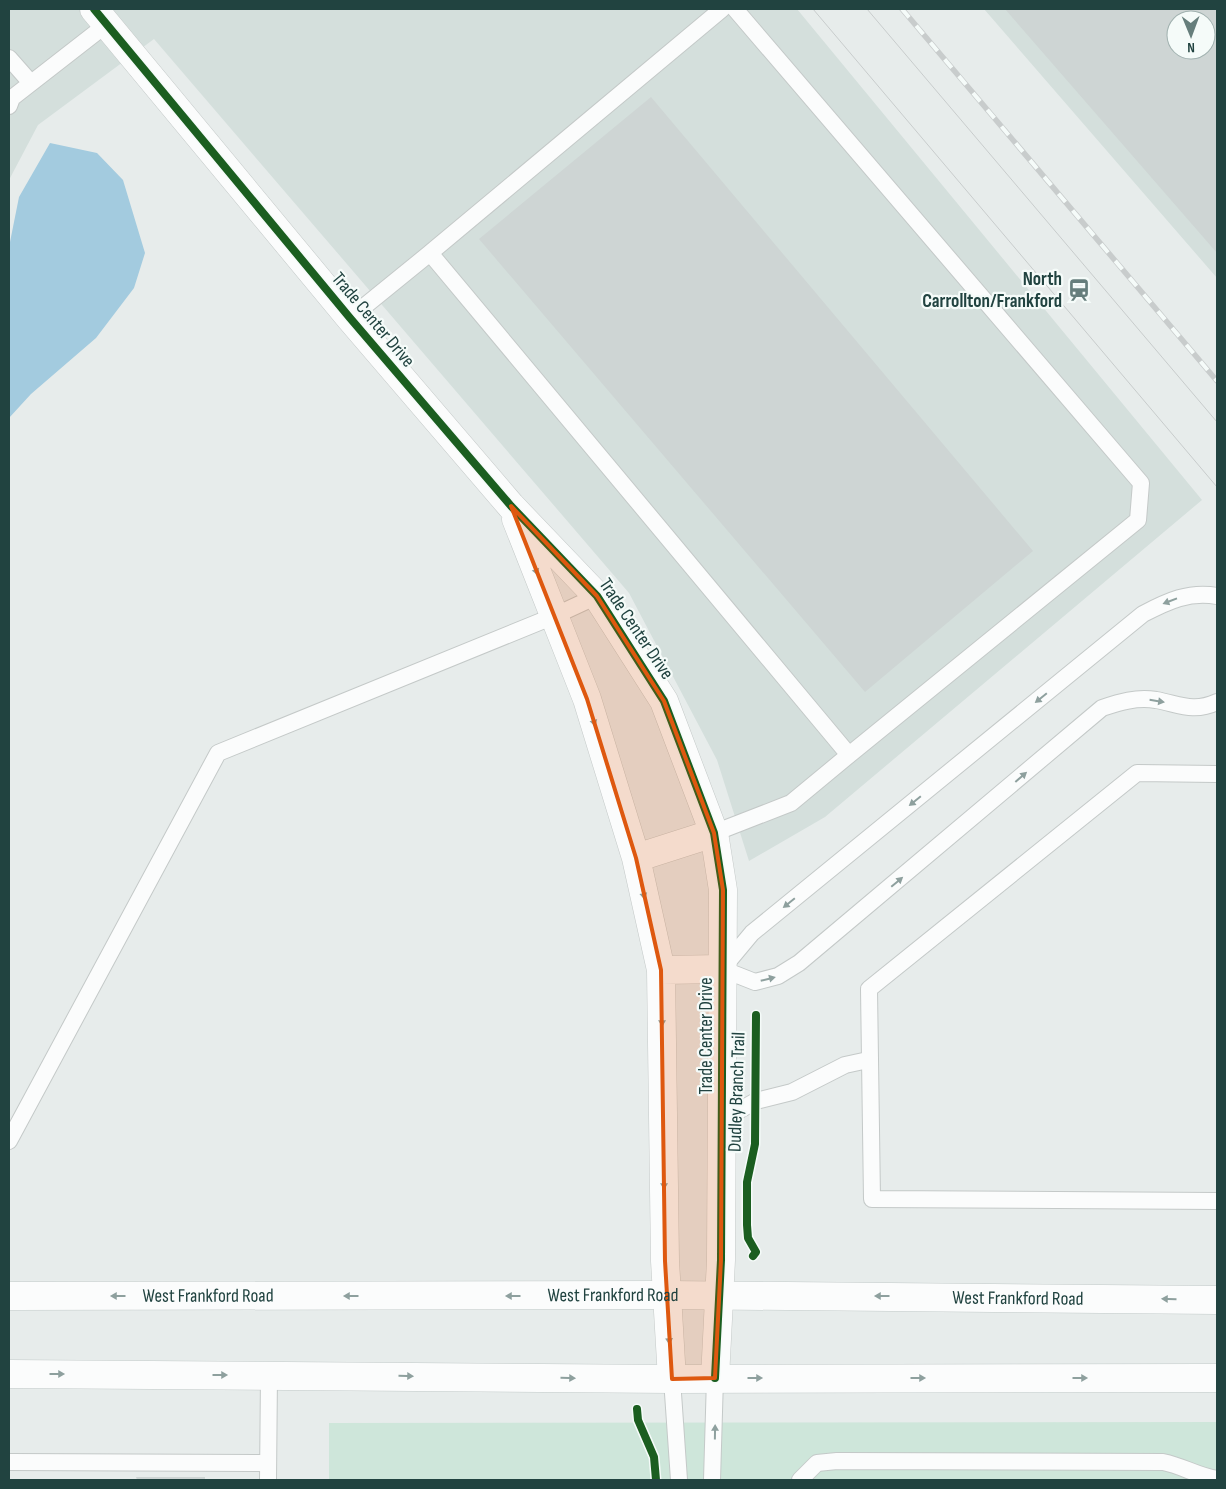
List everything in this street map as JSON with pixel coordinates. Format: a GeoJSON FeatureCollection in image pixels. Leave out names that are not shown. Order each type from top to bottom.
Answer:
{"type":"FeatureCollection","features":[{"type":"Feature","properties":{"kind":"street","name":"Trade Center Drive"},"geometry":{"type":"LineString","coordinates":[[100,16],[350,318],[511,506],[597,596],[664,701],[714,833],[723,890],[720,1295],[716,1378]]}},
{"type":"Feature","properties":{"kind":"street","name":"Trade Center Drive"},"geometry":{"type":"LineString","coordinates":[[511,506],[587,699],[636,858],[661,970],[667,1295],[672,1379]]}},
{"type":"Feature","properties":{"kind":"street"},"geometry":{"type":"LineString","coordinates":[[636,858],[714,833]]}},
{"type":"Feature","properties":{"kind":"street"},"geometry":{"type":"LineString","coordinates":[[661,970],[722,969]]}},
{"type":"Feature","properties":{"kind":"street","name":"West Frankford Road"},"geometry":{"type":"LineString","coordinates":[[14,1292],[720,1295],[1217,1300]]}},
{"type":"Feature","properties":{"kind":"street"},"geometry":{"type":"LineString","coordinates":[[9,1374],[672,1379],[1217,1378]]}},
{"type":"Feature","properties":{"kind":"lane"},"geometry":{"type":"LineString","coordinates":[[350,318],[722,9]]}},
{"type":"Feature","properties":{"kind":"lane"},"geometry":{"type":"LineString","coordinates":[[714,833],[791,803],[1138,520],[1141,483],[735,9]]}},
{"type":"Feature","properties":{"kind":"lane"},"geometry":{"type":"LineString","coordinates":[[9,106],[12,98],[31,83],[100,16]]}},
{"type":"Feature","properties":{"kind":"lane"},"geometry":{"type":"LineString","coordinates":[[9,58],[31,83]]}},
{"type":"Feature","properties":{"kind":"lane"},"geometry":{"type":"LineString","coordinates":[[430,253],[849,755]]}},
{"type":"Feature","properties":{"kind":"lane"},"geometry":{"type":"LineString","coordinates":[[1217,596],[1200,593],[1170,600],[1143,614],[752,933],[722,969],[755,982],[778,976],[799,964],[1102,708],[1128,700],[1155,700],[1184,708],[1208,706],[1217,702]]}},
{"type":"Feature","properties":{"kind":"lane"},"geometry":{"type":"LineString","coordinates":[[9,1141],[218,753],[554,616],[597,596]]}},
{"type":"Feature","properties":{"kind":"lane"},"geometry":{"type":"LineString","coordinates":[[1217,774],[1136,774],[869,989],[868,1060],[872,1199],[1217,1202]]}},
{"type":"Feature","properties":{"kind":"lane"},"geometry":{"type":"LineString","coordinates":[[722,1120],[756,1101],[792,1092],[845,1065],[868,1060]]}},
{"type":"Feature","properties":{"kind":"lane"},"geometry":{"type":"LineString","coordinates":[[268,1480],[269,1375]]}},
{"type":"Feature","properties":{"kind":"lane"},"geometry":{"type":"LineString","coordinates":[[712,1480],[716,1378]]}},
{"type":"Feature","properties":{"kind":"lane"},"geometry":{"type":"LineString","coordinates":[[672,1379],[679,1480]]}},
{"type":"Feature","properties":{"kind":"lane"},"geometry":{"type":"LineString","coordinates":[[800,1480],[817,1463],[837,1461],[1163,1462],[1182,1466],[1200,1479],[1217,1479]]}},
{"type":"Feature","properties":{"kind":"lane"},"geometry":{"type":"LineString","coordinates":[[9,1462],[268,1463]]}},
{"type":"Feature","properties":{"kind":"highlighted area"},"geometry":{"type":"Polygon","coordinates":[[[511,506],[597,596],[664,701],[714,833],[723,890],[721,1260],[715,1378],[672,1379],[665,1261],[661,970],[636,858],[587,699],[511,506]]]}},
{"type":"Feature","properties":{"kind":"shaded area"},"geometry":{"type":"Polygon","coordinates":[[[9,9],[797,9],[1202,500],[825,817],[749,861],[717,760],[629,593],[154,39],[38,125],[9,180],[9,9]]]}},
{"type":"Feature","properties":{"kind":"shaded area"},"geometry":{"type":"Polygon","coordinates":[[[984,9],[1217,9],[1217,278],[984,9]]]}},
{"type":"Feature","properties":{"kind":"green space"},"geometry":{"type":"Polygon","coordinates":[[[1217,1422],[1217,1480],[329,1480],[329,1423],[1217,1422]]]}},
{"type":"Feature","properties":{"kind":"water"},"geometry":{"type":"Polygon","coordinates":[[[50,143],[97,153],[123,180],[145,253],[134,288],[96,338],[31,394],[9,418],[9,247],[19,197],[50,143]]]}},
{"type":"Feature","properties":{"kind":"building"},"geometry":{"type":"Polygon","coordinates":[[[1005,9],[1217,9],[1217,253],[1005,9]]]}},
{"type":"Feature","properties":{"kind":"building"},"geometry":{"type":"Polygon","coordinates":[[[651,97],[1033,551],[865,692],[479,239],[651,97]]]}},
{"type":"Feature","properties":{"kind":"building"},"geometry":{"type":"Polygon","coordinates":[[[136,1477],[205,1477],[205,1480],[137,1480],[136,1477]]]}},
{"type":"Feature","properties":{"kind":"tram line"},"geometry":{"type":"LineString","coordinates":[[813,9],[1217,487]]}},
{"type":"Feature","properties":{"kind":"tram line"},"geometry":{"type":"LineString","coordinates":[[867,9],[1217,422]]}},
{"type":"Feature","properties":{"kind":"railway"},"geometry":{"type":"LineString","coordinates":[[902,9],[1217,381]]}},
{"type":"Feature","properties":{"kind":"cycle path","name":"Dudley Branch Trail"},"geometry":{"type":"LineString","coordinates":[[94,9],[350,318],[511,506],[597,596],[664,701],[714,833],[723,890],[721,1260],[715,1378]]}},
{"type":"Feature","properties":{"kind":"cycle path","name":"Dudley Branch Trail"},"geometry":{"type":"LineString","coordinates":[[753,1256],[756,1252],[748,1238],[747,1182],[755,1144],[756,1015]]}},
{"type":"Feature","properties":{"kind":"cycle path"},"geometry":{"type":"LineString","coordinates":[[637,1409],[638,1420],[654,1457],[656,1480]]}},
{"type":"Feature","properties":{"kind":"place","name":"North Carrollton/Frankford"},"geometry":{"type":"Point","coordinates":[1079,290]}}]}
